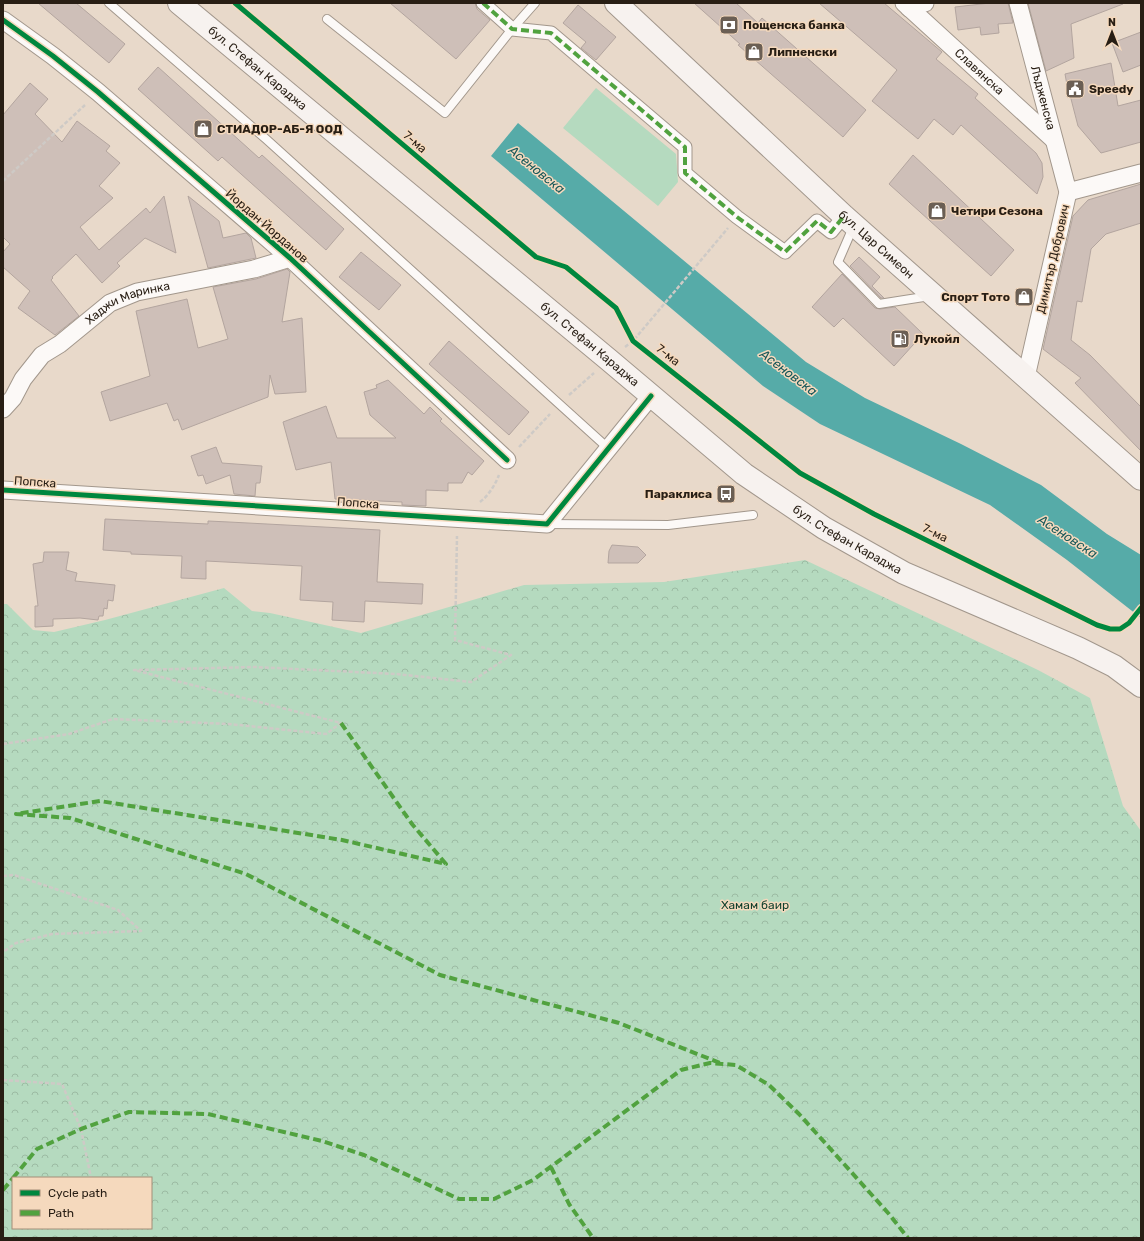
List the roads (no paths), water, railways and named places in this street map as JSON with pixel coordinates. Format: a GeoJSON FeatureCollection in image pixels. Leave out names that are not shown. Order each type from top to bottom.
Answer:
{"type":"FeatureCollection","features":[{"type":"Feature","properties":{"kind":"main road","name":"бул. Стефан Караджа"},"geometry":{"type":"LineString","coordinates":[[179,3],[744,474],[824,528],[904,573],[1078,648],[1114,666],[1141,686]]}},
{"type":"Feature","properties":{"kind":"main road","name":"бул. Цар Симеон"},"geometry":{"type":"LineString","coordinates":[[616,3],[849,220],[1026,377],[1136,469]]}},
{"type":"Feature","properties":{"kind":"street"},"geometry":{"type":"LineString","coordinates":[[483,3],[512,29],[551,33],[685,147],[685,173],[737,217],[785,252],[817,221],[831,232],[849,220]]}},
{"type":"Feature","properties":{"kind":"street","name":"Лъдженска"},"geometry":{"type":"LineString","coordinates":[[1018,3],[1068,192]]}},
{"type":"Feature","properties":{"kind":"street","name":"Славянска"},"geometry":{"type":"LineString","coordinates":[[913,5],[1054,140]]}},
{"type":"Feature","properties":{"kind":"street","name":"Йордан Йорданов"},"geometry":{"type":"LineString","coordinates":[[3,20],[53,56],[98,92],[290,258],[507,460]]}},
{"type":"Feature","properties":{"kind":"street","name":"Димитър Добрович"},"geometry":{"type":"LineString","coordinates":[[1026,377],[1068,192],[1141,173]]}},
{"type":"Feature","properties":{"kind":"street","name":"Хаджи Маринка"},"geometry":{"type":"LineString","coordinates":[[3,409],[13,398],[23,379],[42,355],[60,344],[110,302],[137,292],[254,269],[290,258]]}},
{"type":"Feature","properties":{"kind":"street"},"geometry":{"type":"LineString","coordinates":[[547,524],[651,396]]}},
{"type":"Feature","properties":{"kind":"street","name":"Попска"},"geometry":{"type":"LineString","coordinates":[[3,490],[547,524]]}},
{"type":"Feature","properties":{"kind":"lane"},"geometry":{"type":"LineString","coordinates":[[109,3],[266,139],[609,449]]}},
{"type":"Feature","properties":{"kind":"lane"},"geometry":{"type":"LineString","coordinates":[[327,19],[445,113],[512,29],[535,3]]}},
{"type":"Feature","properties":{"kind":"lane"},"geometry":{"type":"LineString","coordinates":[[849,220],[838,262],[879,304],[934,296]]}},
{"type":"Feature","properties":{"kind":"lane"},"geometry":{"type":"LineString","coordinates":[[547,524],[668,525],[753,515]]}},
{"type":"Feature","properties":{"kind":"water","name":"Асеновска"},"geometry":{"type":"Polygon","coordinates":[[[518,123],[806,362],[865,398],[961,444],[1041,485],[1107,534],[1141,555],[1141,618],[1067,560],[990,505],[820,424],[763,386],[491,156],[518,123]]]}},
{"type":"Feature","properties":{"kind":"place","name":"Пощенска банка"},"geometry":{"type":"Point","coordinates":[729,25]}},
{"type":"Feature","properties":{"kind":"place","name":"Липненски"},"geometry":{"type":"Point","coordinates":[754,52]}},
{"type":"Feature","properties":{"kind":"place","name":"Speedy"},"geometry":{"type":"Point","coordinates":[1075,89]}},
{"type":"Feature","properties":{"kind":"place","name":"СТИАДОР-АБ-Я ООД"},"geometry":{"type":"Point","coordinates":[203,129]}},
{"type":"Feature","properties":{"kind":"place","name":"Четири Сезона"},"geometry":{"type":"Point","coordinates":[937,211]}},
{"type":"Feature","properties":{"kind":"place","name":"Спорт Тото"},"geometry":{"type":"Point","coordinates":[1024,297]}},
{"type":"Feature","properties":{"kind":"place","name":"Лукойл"},"geometry":{"type":"Point","coordinates":[900,339]}},
{"type":"Feature","properties":{"kind":"place","name":"Параклиса"},"geometry":{"type":"Point","coordinates":[726,494]}},
{"type":"Feature","properties":{"kind":"park label","name":"Хамам баир"},"geometry":{"type":"Point","coordinates":[755,905]}}]}
